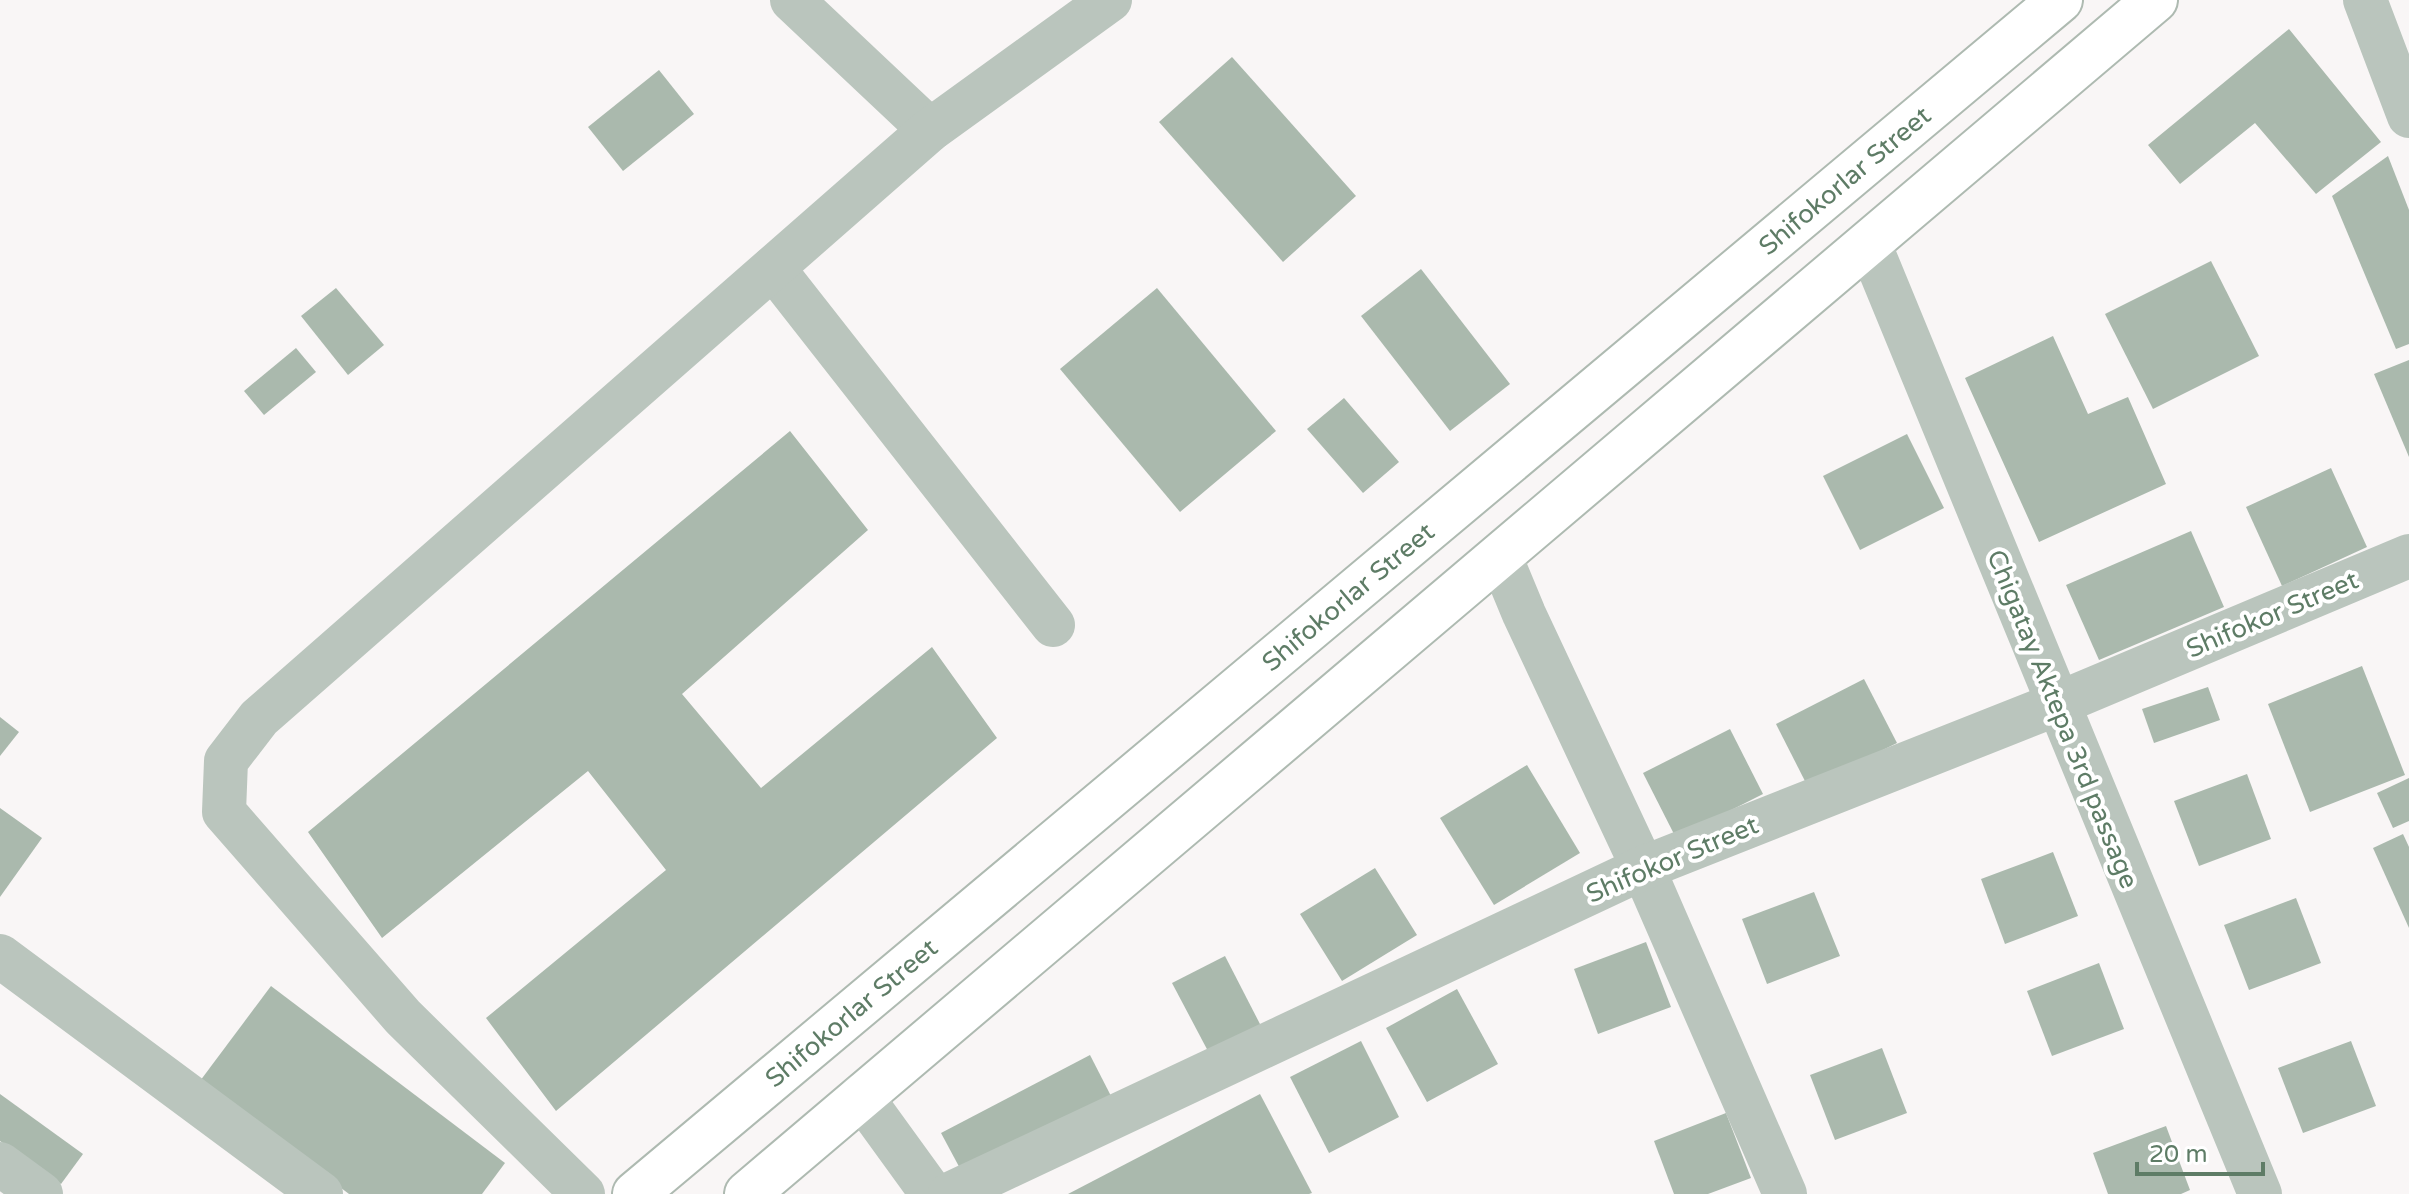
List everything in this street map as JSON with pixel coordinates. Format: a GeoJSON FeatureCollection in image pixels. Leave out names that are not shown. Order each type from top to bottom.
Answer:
{"type":"FeatureCollection","features":[{"type":"Feature","properties":{"kind":"main road","name":"Shifokorlar Street"},"geometry":{"type":"LineString","coordinates":[[635,1194],[2060,0]]}},
{"type":"Feature","properties":{"kind":"main road"},"geometry":{"type":"LineString","coordinates":[[747,1194],[2155,0]]}},
{"type":"Feature","properties":{"kind":"street"},"geometry":{"type":"LineString","coordinates":[[792,0],[930,130]]}},
{"type":"Feature","properties":{"kind":"street"},"geometry":{"type":"LineString","coordinates":[[583,1194],[403,1017],[224,812],[226,761],[259,718],[930,130],[1110,0]]}},
{"type":"Feature","properties":{"kind":"street"},"geometry":{"type":"LineString","coordinates":[[2365,0],[2409,116]]}},
{"type":"Feature","properties":{"kind":"street","name":"Chigatay Aktepa 3rd passage"},"geometry":{"type":"LineString","coordinates":[[1869,243],[2260,1194]]}},
{"type":"Feature","properties":{"kind":"street"},"geometry":{"type":"LineString","coordinates":[[773,268],[1053,625]]}},
{"type":"Feature","properties":{"kind":"street"},"geometry":{"type":"LineString","coordinates":[[1500,556],[1643,868],[1785,1194]]}},
{"type":"Feature","properties":{"kind":"street","name":"Shifokor Street"},"geometry":{"type":"LineString","coordinates":[[950,1194],[1643,868],[2057,704],[2409,556]]}},
{"type":"Feature","properties":{"kind":"street"},"geometry":{"type":"LineString","coordinates":[[0,956],[321,1194]]}},
{"type":"Feature","properties":{"kind":"street"},"geometry":{"type":"LineString","coordinates":[[861,1096],[932,1194]]}},
{"type":"Feature","properties":{"kind":"street"},"geometry":{"type":"LineString","coordinates":[[0,1164],[41,1194]]}},
{"type":"Feature","properties":{"kind":"building"},"geometry":{"type":"Polygon","coordinates":[[[2289,29],[2381,142],[2316,194],[2255,123],[2180,184],[2148,145],[2289,29]]]}},
{"type":"Feature","properties":{"kind":"building"},"geometry":{"type":"Polygon","coordinates":[[[1232,57],[1356,196],[1283,262],[1159,122],[1232,57]]]}},
{"type":"Feature","properties":{"kind":"building"},"geometry":{"type":"Polygon","coordinates":[[[659,70],[694,114],[623,171],[588,127],[659,70]]]}},
{"type":"Feature","properties":{"kind":"building"},"geometry":{"type":"Polygon","coordinates":[[[2388,156],[2409,210],[2409,344],[2396,349],[2332,196],[2388,156]]]}},
{"type":"Feature","properties":{"kind":"building"},"geometry":{"type":"Polygon","coordinates":[[[2211,261],[2259,356],[2153,409],[2105,314],[2211,261]]]}},
{"type":"Feature","properties":{"kind":"building"},"geometry":{"type":"Polygon","coordinates":[[[1421,269],[1510,384],[1450,431],[1361,316],[1421,269]]]}},
{"type":"Feature","properties":{"kind":"building"},"geometry":{"type":"Polygon","coordinates":[[[336,288],[384,345],[348,375],[301,316],[336,288]]]}},
{"type":"Feature","properties":{"kind":"building"},"geometry":{"type":"Polygon","coordinates":[[[1157,288],[1276,431],[1180,512],[1060,369],[1157,288]]]}},
{"type":"Feature","properties":{"kind":"building"},"geometry":{"type":"Polygon","coordinates":[[[2053,336],[2088,414],[2128,397],[2166,484],[2039,542],[1965,378],[2053,336]]]}},
{"type":"Feature","properties":{"kind":"building"},"geometry":{"type":"Polygon","coordinates":[[[296,348],[316,372],[264,415],[244,391],[296,348]]]}},
{"type":"Feature","properties":{"kind":"building"},"geometry":{"type":"Polygon","coordinates":[[[2409,360],[2409,457],[2374,374],[2409,360]]]}},
{"type":"Feature","properties":{"kind":"building"},"geometry":{"type":"Polygon","coordinates":[[[1344,398],[1399,462],[1363,493],[1307,429],[1344,398]]]}},
{"type":"Feature","properties":{"kind":"building"},"geometry":{"type":"Polygon","coordinates":[[[790,431],[868,530],[682,694],[761,788],[932,647],[997,738],[556,1111],[486,1018],[666,870],[588,771],[382,938],[308,832],[790,431]]]}},
{"type":"Feature","properties":{"kind":"building"},"geometry":{"type":"Polygon","coordinates":[[[1907,434],[1944,508],[1860,550],[1823,476],[1907,434]]]}},
{"type":"Feature","properties":{"kind":"building"},"geometry":{"type":"Polygon","coordinates":[[[2331,468],[2367,547],[2282,586],[2246,507],[2331,468]]]}},
{"type":"Feature","properties":{"kind":"building"},"geometry":{"type":"Polygon","coordinates":[[[2191,531],[2224,607],[2099,660],[2066,585],[2191,531]]]}},
{"type":"Feature","properties":{"kind":"building"},"geometry":{"type":"Polygon","coordinates":[[[2362,666],[2405,775],[2310,812],[2268,704],[2362,666]]]}},
{"type":"Feature","properties":{"kind":"building"},"geometry":{"type":"Polygon","coordinates":[[[1864,679],[1897,743],[1808,787],[1776,724],[1864,679]]]}},
{"type":"Feature","properties":{"kind":"building"},"geometry":{"type":"Polygon","coordinates":[[[2208,687],[2220,720],[2154,743],[2142,709],[2208,687]]]}},
{"type":"Feature","properties":{"kind":"building"},"geometry":{"type":"Polygon","coordinates":[[[0,717],[19,732],[0,756],[0,717]]]}},
{"type":"Feature","properties":{"kind":"building"},"geometry":{"type":"Polygon","coordinates":[[[1730,729],[1763,794],[1676,838],[1643,773],[1730,729]]]}},
{"type":"Feature","properties":{"kind":"building"},"geometry":{"type":"Polygon","coordinates":[[[1527,765],[1580,853],[1494,905],[1440,818],[1527,765]]]}},
{"type":"Feature","properties":{"kind":"building"},"geometry":{"type":"Polygon","coordinates":[[[2247,774],[2271,839],[2199,866],[2174,801],[2247,774]]]}},
{"type":"Feature","properties":{"kind":"building"},"geometry":{"type":"Polygon","coordinates":[[[2409,778],[2409,821],[2393,828],[2377,793],[2409,778]]]}},
{"type":"Feature","properties":{"kind":"building"},"geometry":{"type":"Polygon","coordinates":[[[0,808],[42,838],[0,897],[0,808]]]}},
{"type":"Feature","properties":{"kind":"building"},"geometry":{"type":"Polygon","coordinates":[[[2403,834],[2409,847],[2409,928],[2373,848],[2403,834]]]}},
{"type":"Feature","properties":{"kind":"building"},"geometry":{"type":"Polygon","coordinates":[[[2053,852],[2078,916],[2005,944],[1981,879],[2053,852]]]}},
{"type":"Feature","properties":{"kind":"building"},"geometry":{"type":"Polygon","coordinates":[[[1375,868],[1417,935],[1342,981],[1300,914],[1375,868]]]}},
{"type":"Feature","properties":{"kind":"building"},"geometry":{"type":"Polygon","coordinates":[[[1814,892],[1840,956],[1767,984],[1742,919],[1814,892]]]}},
{"type":"Feature","properties":{"kind":"building"},"geometry":{"type":"Polygon","coordinates":[[[2296,898],[2321,963],[2249,990],[2224,925],[2296,898]]]}},
{"type":"Feature","properties":{"kind":"building"},"geometry":{"type":"Polygon","coordinates":[[[1646,942],[1671,1007],[1598,1034],[1574,969],[1646,942]]]}},
{"type":"Feature","properties":{"kind":"building"},"geometry":{"type":"Polygon","coordinates":[[[1225,956],[1261,1026],[1209,1053],[1172,983],[1225,956]]]}},
{"type":"Feature","properties":{"kind":"building"},"geometry":{"type":"Polygon","coordinates":[[[2099,963],[2124,1029],[2052,1056],[2027,991],[2099,963]]]}},
{"type":"Feature","properties":{"kind":"building"},"geometry":{"type":"Polygon","coordinates":[[[271,986],[505,1163],[482,1194],[349,1194],[200,1081],[271,986]]]}},
{"type":"Feature","properties":{"kind":"building"},"geometry":{"type":"Polygon","coordinates":[[[1457,989],[1498,1064],[1427,1102],[1386,1028],[1457,989]]]}},
{"type":"Feature","properties":{"kind":"building"},"geometry":{"type":"Polygon","coordinates":[[[1361,1041],[1399,1117],[1329,1153],[1290,1077],[1361,1041]]]}},
{"type":"Feature","properties":{"kind":"building"},"geometry":{"type":"Polygon","coordinates":[[[2351,1041],[2376,1106],[2303,1133],[2278,1068],[2351,1041]]]}},
{"type":"Feature","properties":{"kind":"building"},"geometry":{"type":"Polygon","coordinates":[[[1882,1048],[1907,1113],[1835,1140],[1810,1075],[1882,1048]]]}},
{"type":"Feature","properties":{"kind":"building"},"geometry":{"type":"Polygon","coordinates":[[[1090,1055],[1111,1096],[963,1174],[941,1133],[1090,1055]]]}},
{"type":"Feature","properties":{"kind":"building"},"geometry":{"type":"Polygon","coordinates":[[[0,1094],[83,1154],[61,1184],[0,1141],[0,1094]]]}},
{"type":"Feature","properties":{"kind":"building"},"geometry":{"type":"Polygon","coordinates":[[[1260,1094],[1312,1193],[1068,1194],[1260,1094]]]}},
{"type":"Feature","properties":{"kind":"building"},"geometry":{"type":"Polygon","coordinates":[[[1726,1113],[1751,1178],[1708,1194],[1674,1194],[1654,1141],[1726,1113]]]}},
{"type":"Feature","properties":{"kind":"building"},"geometry":{"type":"Polygon","coordinates":[[[2166,1126],[2190,1190],[2181,1194],[2108,1194],[2093,1153],[2166,1126]]]}}]}
